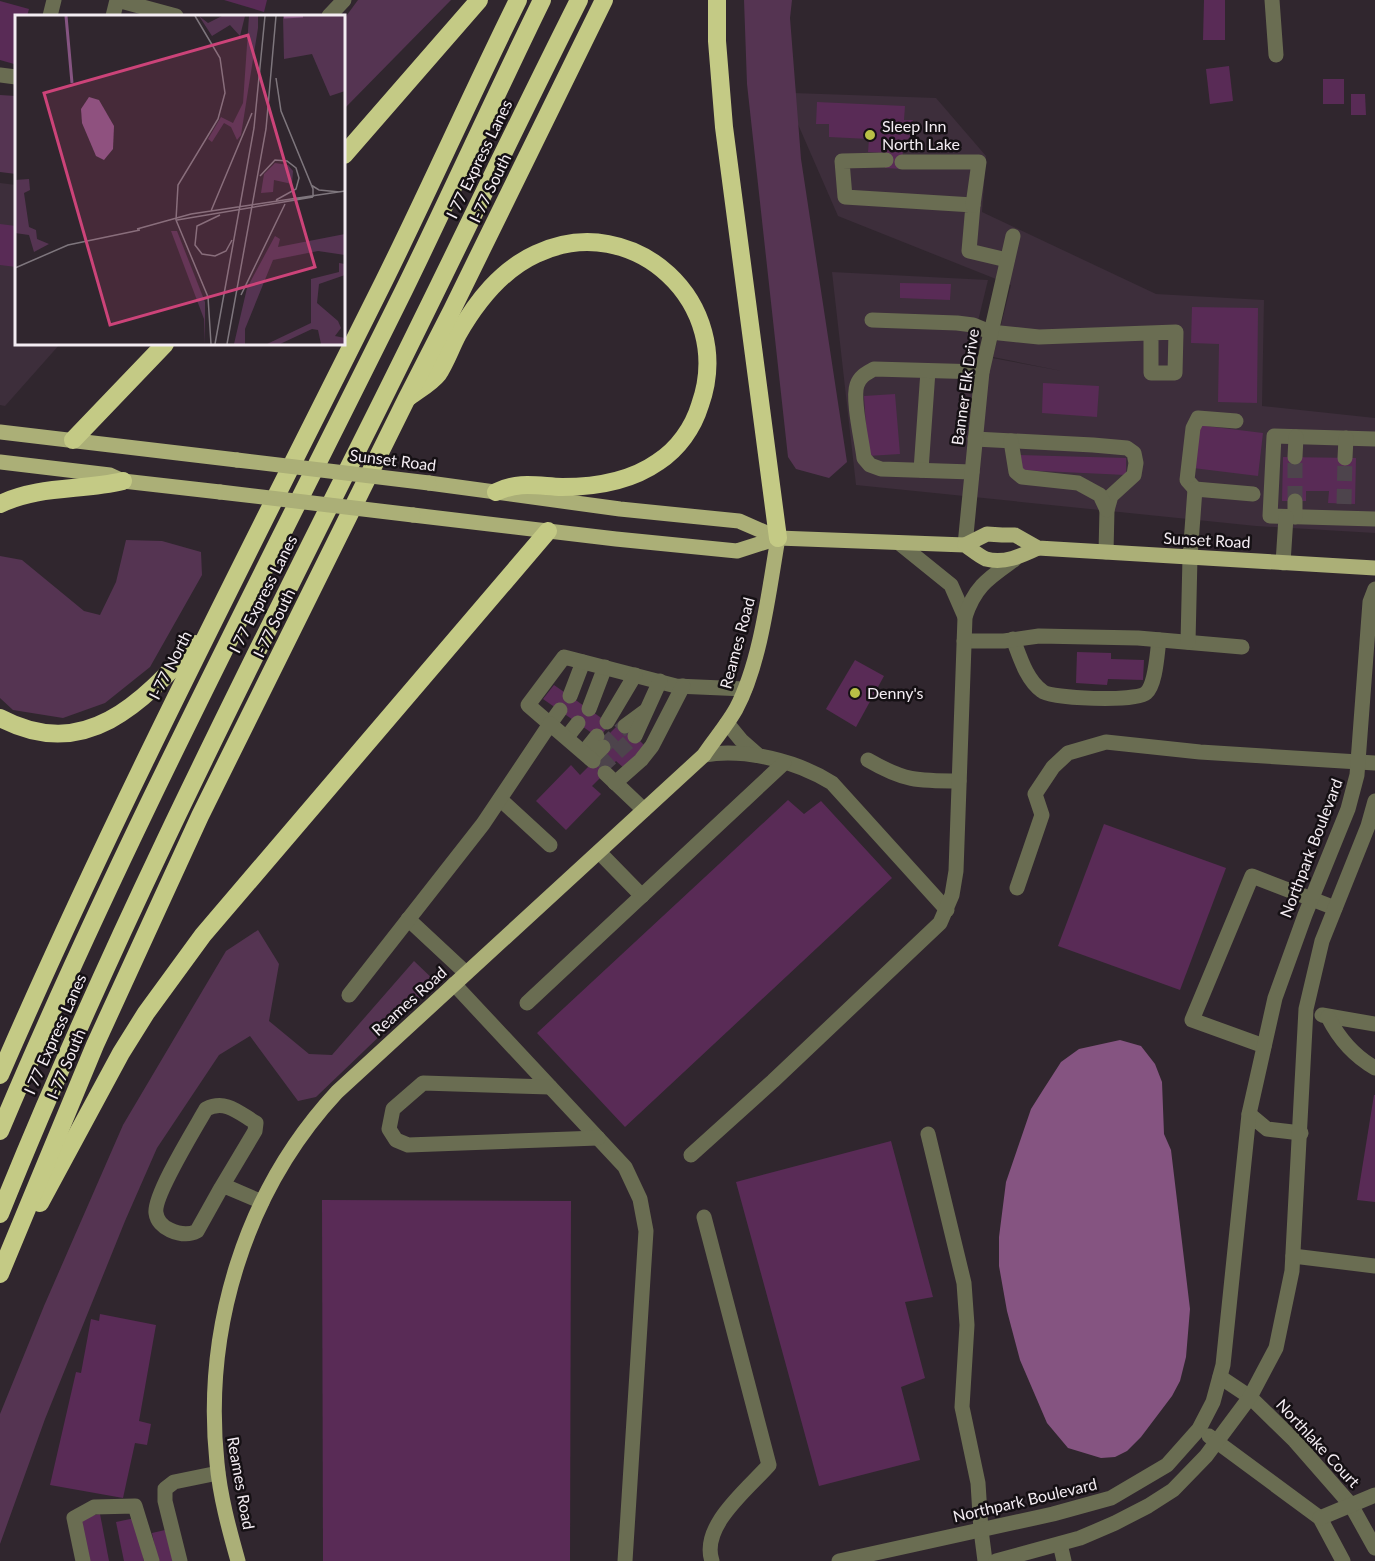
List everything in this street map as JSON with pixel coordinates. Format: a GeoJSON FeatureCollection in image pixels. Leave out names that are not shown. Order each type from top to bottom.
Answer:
{"type":"FeatureCollection","features":[{"type":"Feature","properties":{"kind":"highway"},"geometry":{"type":"LineString","coordinates":[[345,154],[479,0]]}},
{"type":"Feature","properties":{"kind":"highway","name":"I-77 North"},"geometry":{"type":"LineString","coordinates":[[0,1075],[59,941],[133,784],[386,277],[518,0]]}},
{"type":"Feature","properties":{"kind":"highway","name":"I 77 Express Lanes"},"geometry":{"type":"LineString","coordinates":[[0,1131],[51,1013],[148,803],[406,287],[542,0]]}},
{"type":"Feature","properties":{"kind":"highway","name":"I 77 Express Lanes"},"geometry":{"type":"LineString","coordinates":[[0,1215],[89,1005],[185,796],[579,0]]}},
{"type":"Feature","properties":{"kind":"highway","name":"I-77 South"},"geometry":{"type":"LineString","coordinates":[[0,1274],[62,1122],[159,902],[604,0]]}},
{"type":"Feature","properties":{"kind":"highway"},"geometry":{"type":"LineString","coordinates":[[717,0],[723,117],[778,538]]}},
{"type":"Feature","properties":{"kind":"highway"},"geometry":{"type":"LineString","coordinates":[[406,400],[437,376],[458,334],[489,290],[513,267],[538,253],[578,243],[614,246],[649,260],[677,283],[692,303],[699,319],[705,335],[709,360],[706,385],[698,411],[693,423],[678,444],[647,469],[613,481],[588,486],[565,487],[511,485],[496,492]]}},
{"type":"Feature","properties":{"kind":"highway"},"geometry":{"type":"LineString","coordinates":[[73,440],[164,345]]}},
{"type":"Feature","properties":{"kind":"highway"},"geometry":{"type":"LineString","coordinates":[[0,504],[49,490],[102,486],[123,481]]}},
{"type":"Feature","properties":{"kind":"highway"},"geometry":{"type":"LineString","coordinates":[[0,1274],[121,1053],[174,974],[234,897],[548,531]]}},
{"type":"Feature","properties":{"kind":"highway"},"geometry":{"type":"LineString","coordinates":[[0,718],[29,730],[54,733],[81,730],[106,722],[130,708],[153,689],[212,625]]}},
{"type":"Feature","properties":{"kind":"main road","name":"Sunset Road"},"geometry":{"type":"LineString","coordinates":[[0,432],[429,483],[620,509],[739,521],[778,538]]}},
{"type":"Feature","properties":{"kind":"main road","name":"Sunset Road"},"geometry":{"type":"LineString","coordinates":[[0,462],[110,475],[123,481],[736,551],[778,538],[964,545],[987,534],[1002,534],[1015,535],[1038,548],[1375,568]]}},
{"type":"Feature","properties":{"kind":"main road","name":"Reames Road"},"geometry":{"type":"LineString","coordinates":[[238,1561],[218,1473],[214,1404],[215,1370],[221,1326],[230,1286],[245,1241],[262,1202],[303,1135],[328,1103],[367,1064],[704,755],[727,723],[745,689],[762,632],[778,538]]}},
{"type":"Feature","properties":{"kind":"main road","name":"Sunset Road"},"geometry":{"type":"LineString","coordinates":[[964,545],[986,559],[1014,560],[1038,548]]}},
{"type":"Feature","properties":{"kind":"street"},"geometry":{"type":"LineString","coordinates":[[50,15],[54,0]]}},
{"type":"Feature","properties":{"kind":"street"},"geometry":{"type":"LineString","coordinates":[[113,15],[117,0],[172,15]]}},
{"type":"Feature","properties":{"kind":"street"},"geometry":{"type":"LineString","coordinates":[[330,15],[344,0]]}},
{"type":"Feature","properties":{"kind":"street"},"geometry":{"type":"LineString","coordinates":[[1272,0],[1276,55]]}},
{"type":"Feature","properties":{"kind":"street"},"geometry":{"type":"LineString","coordinates":[[0,75],[15,77]]}},
{"type":"Feature","properties":{"kind":"street"},"geometry":{"type":"LineString","coordinates":[[886,160],[842,161],[845,197],[973,205]]}},
{"type":"Feature","properties":{"kind":"street"},"geometry":{"type":"LineString","coordinates":[[902,162],[979,162],[969,251],[1007,260]]}},
{"type":"Feature","properties":{"kind":"street","name":"Banner Elk Drive"},"geometry":{"type":"LineString","coordinates":[[964,545],[982,372],[1013,236]]}},
{"type":"Feature","properties":{"kind":"street"},"geometry":{"type":"LineString","coordinates":[[872,320],[957,323],[973,325],[990,332],[1039,337],[1151,333]]}},
{"type":"Feature","properties":{"kind":"street"},"geometry":{"type":"LineString","coordinates":[[972,472],[881,469],[870,465],[864,458],[856,396],[857,385],[862,376],[874,369],[982,372]]}},
{"type":"Feature","properties":{"kind":"street"},"geometry":{"type":"LineString","coordinates":[[921,470],[928,371]]}},
{"type":"Feature","properties":{"kind":"street"},"geometry":{"type":"LineString","coordinates":[[1236,421],[1198,418],[1193,428],[1187,480],[1195,489],[1253,494]]}},
{"type":"Feature","properties":{"kind":"street"},"geometry":{"type":"LineString","coordinates":[[1375,439],[1274,436],[1270,516],[1291,517],[1344,511],[1375,519]]}},
{"type":"Feature","properties":{"kind":"street"},"geometry":{"type":"LineString","coordinates":[[1295,457],[1296,437]]}},
{"type":"Feature","properties":{"kind":"street"},"geometry":{"type":"LineString","coordinates":[[1345,458],[1346,438]]}},
{"type":"Feature","properties":{"kind":"street"},"geometry":{"type":"LineString","coordinates":[[975,439],[1127,448],[1134,453],[1136,463],[1134,475],[1111,496],[1107,510],[1106,552]]}},
{"type":"Feature","properties":{"kind":"street"},"geometry":{"type":"LineString","coordinates":[[1011,441],[1016,472],[1022,477],[1078,483],[1100,495],[1107,510]]}},
{"type":"Feature","properties":{"kind":"street"},"geometry":{"type":"LineString","coordinates":[[1188,642],[1190,557],[1195,489]]}},
{"type":"Feature","properties":{"kind":"street"},"geometry":{"type":"LineString","coordinates":[[1283,562],[1295,501]]}},
{"type":"Feature","properties":{"kind":"street"},"geometry":{"type":"LineString","coordinates":[[691,1155],[940,923],[947,910],[956,871],[964,617],[951,585],[899,543]]}},
{"type":"Feature","properties":{"kind":"street"},"geometry":{"type":"LineString","coordinates":[[964,617],[978,588],[1014,560]]}},
{"type":"Feature","properties":{"kind":"street","name":"Northpark Boulevard"},"geometry":{"type":"LineString","coordinates":[[839,1561],[981,1530],[1111,1498],[1167,1465],[1199,1429],[1213,1402],[1223,1365],[1249,1114],[1275,998],[1311,898],[1348,808],[1357,775],[1370,602],[1375,589]]}},
{"type":"Feature","properties":{"kind":"street"},"geometry":{"type":"LineString","coordinates":[[964,641],[1039,636],[1159,640],[1242,647]]}},
{"type":"Feature","properties":{"kind":"street"},"geometry":{"type":"LineString","coordinates":[[1013,639],[1021,661],[1034,684],[1044,693],[1112,700],[1138,698],[1147,693],[1155,672],[1159,640]]}},
{"type":"Feature","properties":{"kind":"street"},"geometry":{"type":"LineString","coordinates":[[600,742],[589,757],[528,705],[564,657],[683,686],[745,689]]}},
{"type":"Feature","properties":{"kind":"street"},"geometry":{"type":"LineString","coordinates":[[570,696],[583,662]]}},
{"type":"Feature","properties":{"kind":"street"},"geometry":{"type":"LineString","coordinates":[[589,709],[604,667]]}},
{"type":"Feature","properties":{"kind":"street"},"geometry":{"type":"LineString","coordinates":[[607,722],[635,675]]}},
{"type":"Feature","properties":{"kind":"street"},"geometry":{"type":"LineString","coordinates":[[630,731],[647,710],[660,681]]}},
{"type":"Feature","properties":{"kind":"street"},"geometry":{"type":"LineString","coordinates":[[644,810],[610,778],[642,760],[652,746],[683,686]]}},
{"type":"Feature","properties":{"kind":"street"},"geometry":{"type":"LineString","coordinates":[[349,995],[483,824],[560,710]]}},
{"type":"Feature","properties":{"kind":"street"},"geometry":{"type":"LineString","coordinates":[[567,737],[578,723]]}},
{"type":"Feature","properties":{"kind":"street"},"geometry":{"type":"LineString","coordinates":[[727,723],[758,755]]}},
{"type":"Feature","properties":{"kind":"street"},"geometry":{"type":"LineString","coordinates":[[1017,888],[1042,814],[1035,794],[1053,767],[1068,753],[1106,742],[1200,752],[1375,763]]}},
{"type":"Feature","properties":{"kind":"street"},"geometry":{"type":"LineString","coordinates":[[704,755],[724,752],[758,755],[818,774],[832,783],[947,910]]}},
{"type":"Feature","properties":{"kind":"street"},"geometry":{"type":"LineString","coordinates":[[868,760],[890,773],[906,778],[959,781]]}},
{"type":"Feature","properties":{"kind":"street"},"geometry":{"type":"LineString","coordinates":[[527,1004],[784,763]]}},
{"type":"Feature","properties":{"kind":"street"},"geometry":{"type":"LineString","coordinates":[[500,799],[550,845]]}},
{"type":"Feature","properties":{"kind":"street"},"geometry":{"type":"LineString","coordinates":[[996,1561],[1060,1544],[1115,1523],[1165,1495],[1190,1474],[1217,1442],[1250,1397],[1276,1348],[1293,1270],[1306,1009],[1322,940],[1368,826],[1375,801]]}},
{"type":"Feature","properties":{"kind":"street"},"geometry":{"type":"LineString","coordinates":[[598,852],[642,896]]}},
{"type":"Feature","properties":{"kind":"street"},"geometry":{"type":"LineString","coordinates":[[1264,1046],[1192,1020],[1252,876],[1335,908]]}},
{"type":"Feature","properties":{"kind":"street"},"geometry":{"type":"LineString","coordinates":[[408,919],[466,973]]}},
{"type":"Feature","properties":{"kind":"street"},"geometry":{"type":"LineString","coordinates":[[454,984],[625,1167],[640,1199],[646,1231],[625,1561]]}},
{"type":"Feature","properties":{"kind":"street"},"geometry":{"type":"LineString","coordinates":[[1306,1009],[1328,1017],[1375,1023]]}},
{"type":"Feature","properties":{"kind":"street"},"geometry":{"type":"LineString","coordinates":[[1328,1017],[1343,1041],[1358,1057],[1375,1068]]}},
{"type":"Feature","properties":{"kind":"street"},"geometry":{"type":"LineString","coordinates":[[550,1087],[423,1083],[393,1109],[389,1129],[396,1140],[408,1145],[598,1138]]}},
{"type":"Feature","properties":{"kind":"street"},"geometry":{"type":"LineString","coordinates":[[215,1104],[229,1106],[256,1123],[255,1131],[221,1188],[197,1231],[191,1234],[181,1234],[164,1227],[159,1221],[156,1206],[161,1191],[206,1109],[215,1104]]}},
{"type":"Feature","properties":{"kind":"street"},"geometry":{"type":"LineString","coordinates":[[1249,1114],[1267,1129],[1300,1133]]}},
{"type":"Feature","properties":{"kind":"street"},"geometry":{"type":"LineString","coordinates":[[928,1134],[964,1283],[967,1325],[962,1407],[978,1483],[985,1561]]}},
{"type":"Feature","properties":{"kind":"street"},"geometry":{"type":"LineString","coordinates":[[221,1188],[227,1187],[262,1202]]}},
{"type":"Feature","properties":{"kind":"street"},"geometry":{"type":"LineString","coordinates":[[704,1217],[769,1465],[714,1527],[710,1542],[712,1561]]}},
{"type":"Feature","properties":{"kind":"street"},"geometry":{"type":"LineString","coordinates":[[1293,1256],[1375,1266]]}},
{"type":"Feature","properties":{"kind":"street","name":"Northlake Court"},"geometry":{"type":"LineString","coordinates":[[1220,1377],[1250,1397],[1294,1441],[1351,1505],[1375,1548]]}},
{"type":"Feature","properties":{"kind":"street"},"geometry":{"type":"LineString","coordinates":[[1199,1429],[1320,1518],[1343,1561]]}},
{"type":"Feature","properties":{"kind":"street"},"geometry":{"type":"LineString","coordinates":[[180,1561],[165,1501],[165,1489],[174,1482],[218,1473]]}},
{"type":"Feature","properties":{"kind":"street"},"geometry":{"type":"LineString","coordinates":[[1320,1518],[1375,1495]]}},
{"type":"Feature","properties":{"kind":"street"},"geometry":{"type":"LineString","coordinates":[[83,1561],[74,1518],[94,1507],[135,1506],[152,1561]]}},
{"type":"Feature","properties":{"kind":"street"},"geometry":{"type":"LineString","coordinates":[[1060,1544],[1064,1561]]}},
{"type":"Feature","properties":{"kind":"shaded area"},"geometry":{"type":"Polygon","coordinates":[[[358,0],[451,0],[345,108],[345,18],[358,0]]]}},
{"type":"Feature","properties":{"kind":"shaded area"},"geometry":{"type":"Polygon","coordinates":[[[744,0],[792,0],[790,18],[801,159],[847,462],[829,478],[796,469],[788,457],[747,84],[744,0]]]}},
{"type":"Feature","properties":{"kind":"shaded area"},"geometry":{"type":"Polygon","coordinates":[[[793,93],[936,98],[986,156],[982,212],[1156,294],[1264,300],[1262,406],[1375,418],[1375,533],[1256,526],[856,485],[832,272],[988,280],[970,354],[1062,371],[993,357],[1011,285],[838,216],[797,122],[793,93]]]}},
{"type":"Feature","properties":{"kind":"shaded area"},"geometry":{"type":"Polygon","coordinates":[[[0,95],[15,96],[15,174],[0,172],[0,95]]]}},
{"type":"Feature","properties":{"kind":"shaded area"},"geometry":{"type":"Polygon","coordinates":[[[0,183],[15,185],[15,345],[59,345],[5,406],[0,405],[0,183]]]}},
{"type":"Feature","properties":{"kind":"shaded area"},"geometry":{"type":"Polygon","coordinates":[[[126,540],[162,541],[201,552],[202,575],[150,667],[105,703],[63,718],[13,710],[0,698],[0,556],[22,560],[84,611],[100,615],[116,582],[126,540]]]}},
{"type":"Feature","properties":{"kind":"shaded area"},"geometry":{"type":"Polygon","coordinates":[[[258,930],[279,964],[269,1021],[309,1054],[332,1055],[414,961],[436,982],[316,1097],[298,1101],[250,1036],[219,1055],[157,1148],[45,1419],[0,1544],[0,1414],[44,1306],[123,1125],[226,951],[258,930]]]}},
{"type":"Feature","properties":{"kind":"shaded area"},"geometry":{"type":"Polygon","coordinates":[[[1120,1040],[1141,1046],[1155,1064],[1162,1082],[1164,1134],[1171,1150],[1190,1309],[1186,1357],[1180,1381],[1172,1396],[1141,1437],[1127,1451],[1115,1457],[1101,1458],[1068,1448],[1047,1423],[1020,1360],[1007,1311],[999,1266],[999,1237],[1006,1182],[1031,1109],[1061,1062],[1079,1049],[1120,1040]]]}},
{"type":"Feature","properties":{"kind":"building"},"geometry":{"type":"Polygon","coordinates":[[[224,0],[267,0],[264,12],[224,0]]]}},
{"type":"Feature","properties":{"kind":"building"},"geometry":{"type":"Polygon","coordinates":[[[1204,0],[1225,0],[1225,40],[1203,40],[1204,0]]]}},
{"type":"Feature","properties":{"kind":"building"},"geometry":{"type":"Polygon","coordinates":[[[0,1],[29,9],[27,15],[15,15],[14,64],[0,60],[0,1]]]}},
{"type":"Feature","properties":{"kind":"building"},"geometry":{"type":"Polygon","coordinates":[[[1229,66],[1233,101],[1210,104],[1206,69],[1229,66]]]}},
{"type":"Feature","properties":{"kind":"building"},"geometry":{"type":"Polygon","coordinates":[[[1323,79],[1344,79],[1344,104],[1323,104],[1323,79]]]}},
{"type":"Feature","properties":{"kind":"building"},"geometry":{"type":"Polygon","coordinates":[[[1351,94],[1365,94],[1366,115],[1351,115],[1351,94]]]}},
{"type":"Feature","properties":{"kind":"building","name":"Sleep Inn North Lake"},"geometry":{"type":"Polygon","coordinates":[[[817,102],[905,106],[904,120],[913,120],[909,143],[903,148],[902,169],[885,168],[886,153],[868,152],[869,139],[829,137],[829,124],[816,124],[817,102]]]}},
{"type":"Feature","properties":{"kind":"building"},"geometry":{"type":"Polygon","coordinates":[[[0,224],[15,226],[15,267],[0,265],[0,224]]]}},
{"type":"Feature","properties":{"kind":"building"},"geometry":{"type":"Polygon","coordinates":[[[900,283],[951,284],[950,300],[900,298],[900,283]]]}},
{"type":"Feature","properties":{"kind":"building"},"geometry":{"type":"Polygon","coordinates":[[[1192,307],[1258,308],[1257,403],[1218,402],[1219,344],[1191,343],[1192,307]]]}},
{"type":"Feature","properties":{"kind":"building"},"geometry":{"type":"Polygon","coordinates":[[[1043,383],[1099,386],[1097,417],[1042,413],[1043,383]]]}},
{"type":"Feature","properties":{"kind":"building"},"geometry":{"type":"Polygon","coordinates":[[[895,394],[900,454],[868,456],[864,396],[895,394]]]}},
{"type":"Feature","properties":{"kind":"building"},"geometry":{"type":"Polygon","coordinates":[[[1198,425],[1263,433],[1258,476],[1193,468],[1198,425]]]}},
{"type":"Feature","properties":{"kind":"building"},"geometry":{"type":"Polygon","coordinates":[[[1019,455],[1126,458],[1126,475],[1019,470],[1019,455]]]}},
{"type":"Feature","properties":{"kind":"building"},"geometry":{"type":"Polygon","coordinates":[[[1283,457],[1356,458],[1355,504],[1328,503],[1329,491],[1306,491],[1306,501],[1282,501],[1283,457]]]}},
{"type":"Feature","properties":{"kind":"building"},"geometry":{"type":"Polygon","coordinates":[[[1077,652],[1111,653],[1111,659],[1144,660],[1143,680],[1108,679],[1107,685],[1076,683],[1077,652]]]}},
{"type":"Feature","properties":{"kind":"building","name":"Denny's"},"geometry":{"type":"Polygon","coordinates":[[[855,660],[884,676],[856,727],[826,709],[855,660]]]}},
{"type":"Feature","properties":{"kind":"building"},"geometry":{"type":"Polygon","coordinates":[[[554,685],[610,724],[599,738],[543,699],[554,685]]]}},
{"type":"Feature","properties":{"kind":"building"},"geometry":{"type":"Polygon","coordinates":[[[621,722],[646,747],[625,769],[616,761],[592,786],[601,794],[566,830],[536,801],[571,765],[580,775],[605,750],[599,744],[621,722]]]}},
{"type":"Feature","properties":{"kind":"building"},"geometry":{"type":"Polygon","coordinates":[[[788,800],[804,814],[821,801],[892,878],[625,1127],[537,1033],[788,800]]]}},
{"type":"Feature","properties":{"kind":"building"},"geometry":{"type":"Polygon","coordinates":[[[1104,824],[1226,868],[1180,990],[1058,946],[1104,824]]]}},
{"type":"Feature","properties":{"kind":"building"},"geometry":{"type":"Polygon","coordinates":[[[1375,1095],[1375,1202],[1357,1200],[1375,1095]]]}},
{"type":"Feature","properties":{"kind":"building"},"geometry":{"type":"Polygon","coordinates":[[[891,1141],[933,1297],[905,1302],[925,1378],[901,1387],[920,1460],[819,1486],[736,1182],[891,1141]]]}},
{"type":"Feature","properties":{"kind":"building"},"geometry":{"type":"Polygon","coordinates":[[[322,1200],[571,1201],[570,1561],[323,1561],[322,1200]]]}},
{"type":"Feature","properties":{"kind":"building"},"geometry":{"type":"Polygon","coordinates":[[[100,1314],[156,1325],[139,1421],[151,1424],[147,1445],[135,1443],[123,1498],[50,1485],[76,1372],[81,1373],[91,1319],[99,1321],[100,1314]]]}},
{"type":"Feature","properties":{"kind":"building"},"geometry":{"type":"Polygon","coordinates":[[[100,1514],[109,1561],[87,1561],[79,1518],[100,1514]]]}},
{"type":"Feature","properties":{"kind":"building"},"geometry":{"type":"Polygon","coordinates":[[[135,1518],[144,1561],[124,1561],[116,1522],[135,1518]]]}},
{"type":"Feature","properties":{"kind":"building"},"geometry":{"type":"Polygon","coordinates":[[[165,1530],[173,1561],[158,1561],[152,1533],[165,1530]]]}},
{"type":"Feature","properties":{"kind":"tunnel"},"geometry":{"type":"LineString","coordinates":[[1295,457],[1295,501]]}},
{"type":"Feature","properties":{"kind":"tunnel"},"geometry":{"type":"LineString","coordinates":[[1344,504],[1345,458]]}},
{"type":"Feature","properties":{"kind":"tunnel"},"geometry":{"type":"LineString","coordinates":[[603,747],[625,726]]}},
{"type":"Feature","properties":{"kind":"tunnel"},"geometry":{"type":"LineString","coordinates":[[600,768],[635,736]]}},
{"type":"Feature","properties":{"kind":"place","name":"Sleep Inn North Lake"},"geometry":{"type":"Point","coordinates":[870,135]}},
{"type":"Feature","properties":{"kind":"place","name":"Denny's"},"geometry":{"type":"Point","coordinates":[855,693]}}]}
